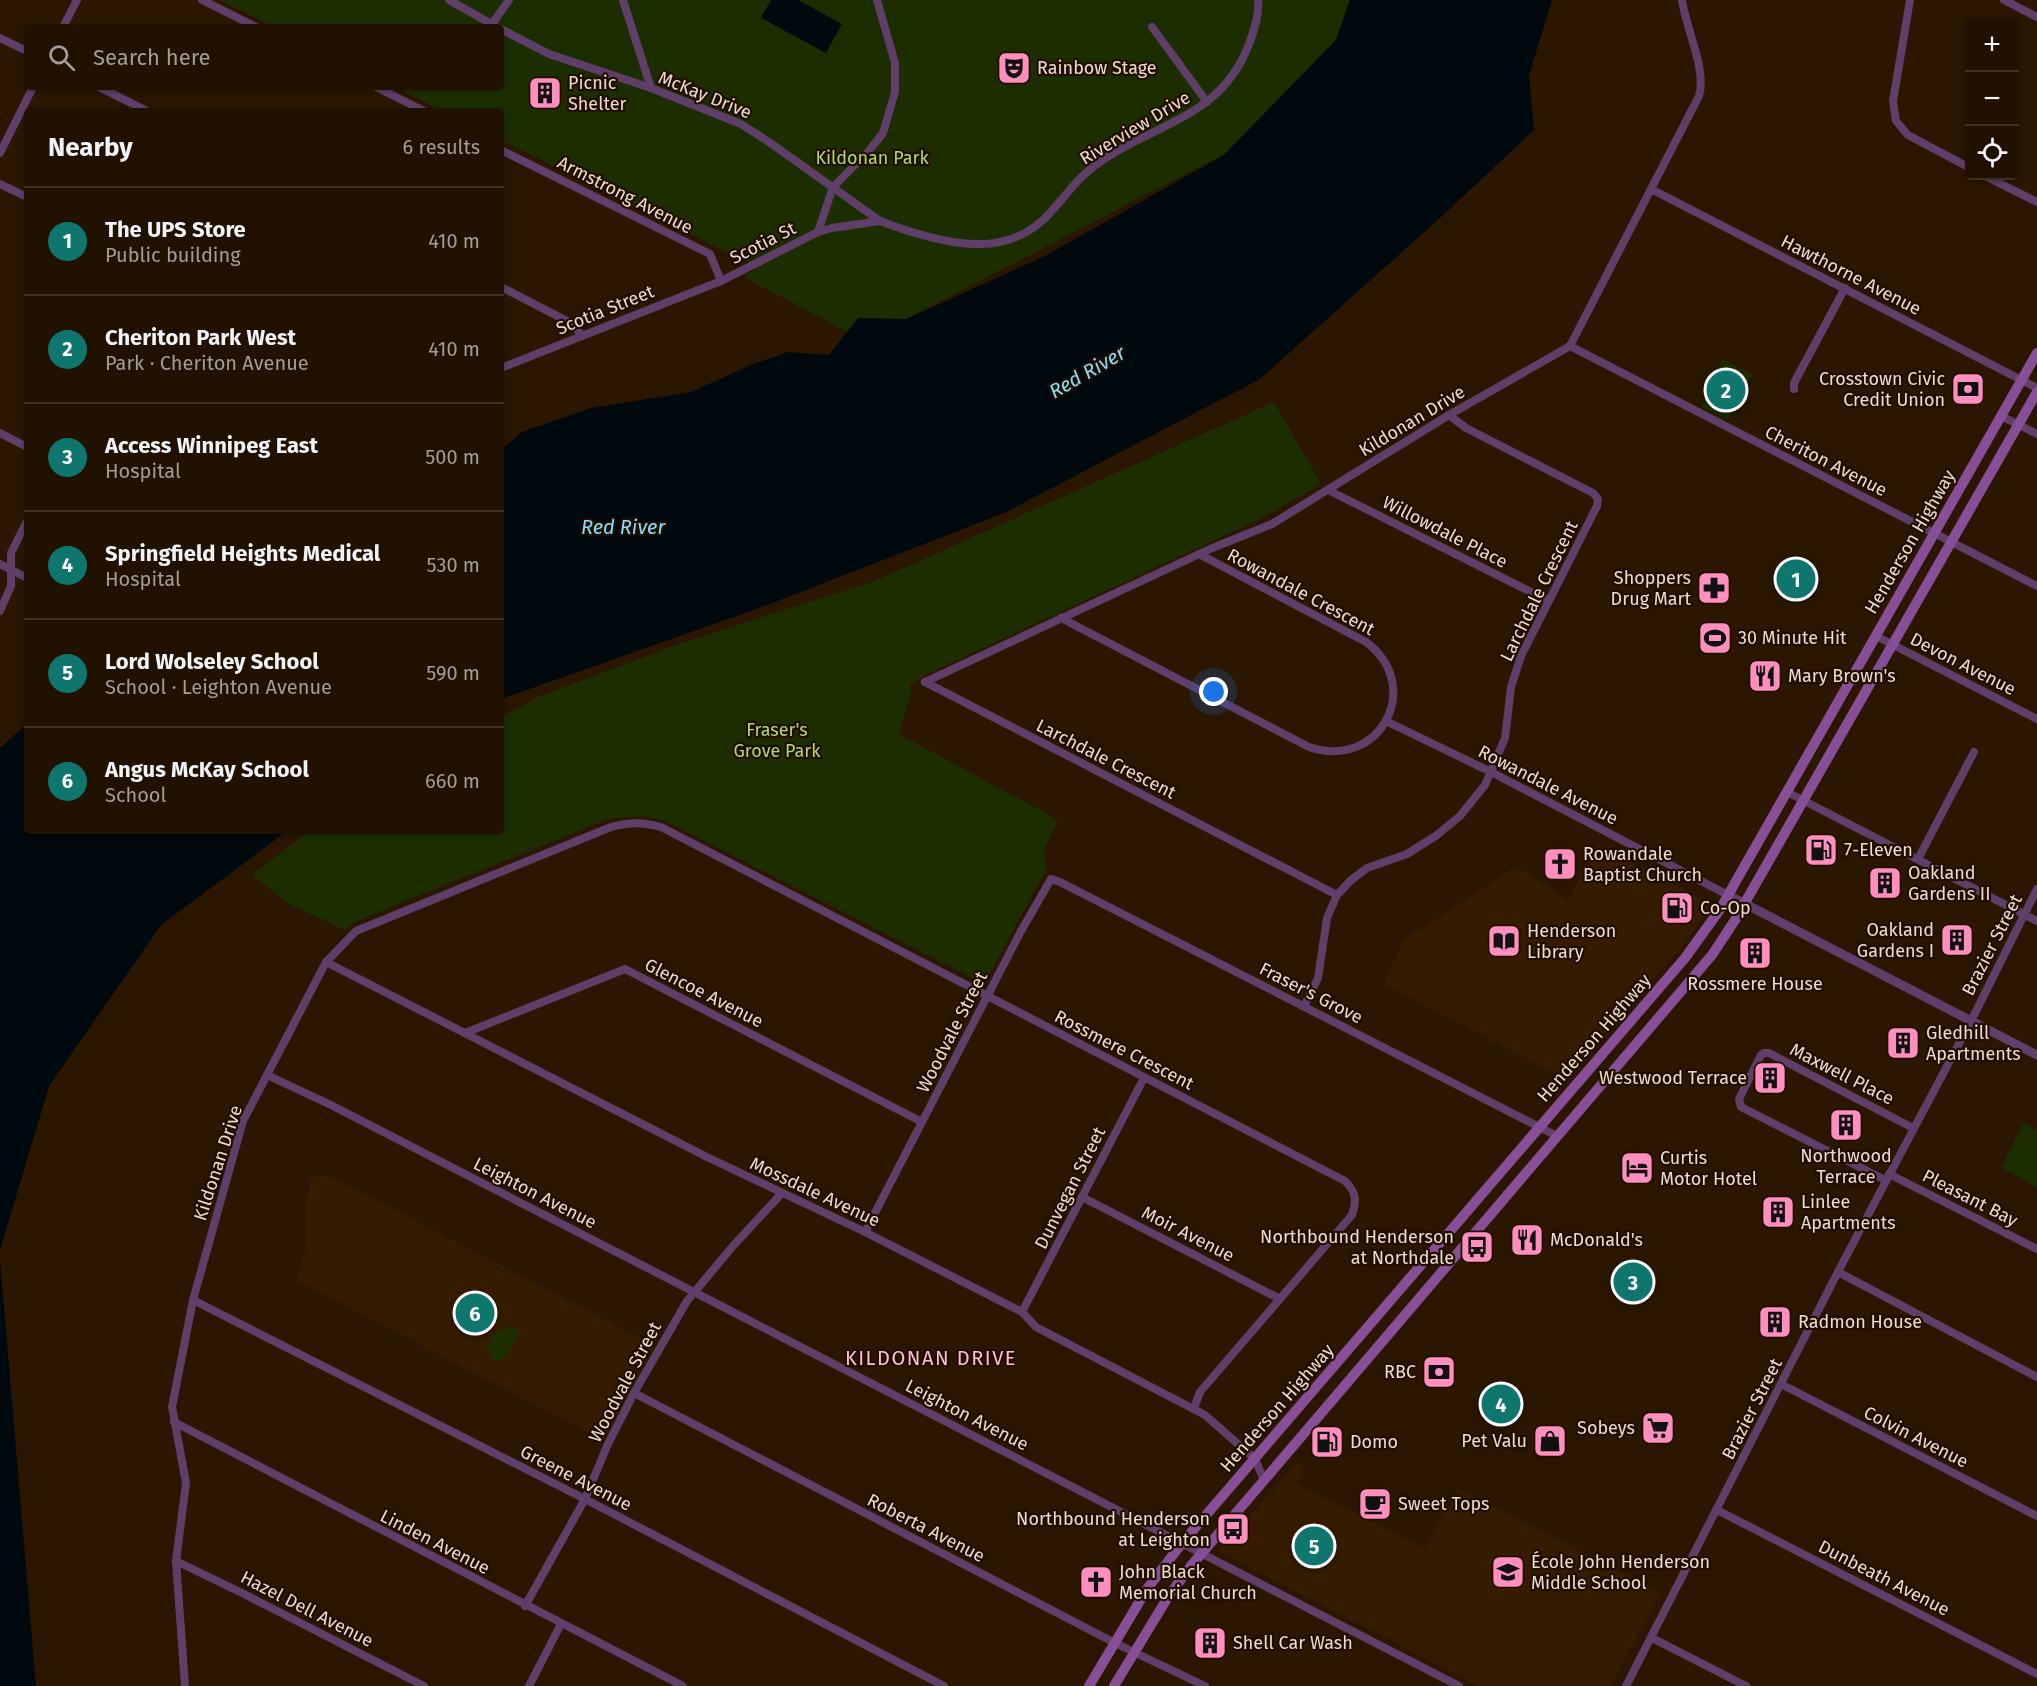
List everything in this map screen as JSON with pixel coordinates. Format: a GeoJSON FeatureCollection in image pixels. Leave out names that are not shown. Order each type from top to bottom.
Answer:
{"type":"FeatureCollection","features":[{"type":"Feature","properties":{"kind":"main road","name":"Henderson Highway"},"geometry":{"type":"LineString","coordinates":[[1089,1686],[1147,1589],[1182,1543],[1685,958],[1728,895],[2037,352]]}},
{"type":"Feature","properties":{"kind":"main road","name":"Henderson Highway"},"geometry":{"type":"LineString","coordinates":[[1114,1686],[1168,1597],[1202,1553],[1712,955],[1804,801],[2037,390]]}},
{"type":"Feature","properties":{"kind":"main road"},"geometry":{"type":"LineString","coordinates":[[1648,1000],[1657,1021]]}},
{"type":"Feature","properties":{"kind":"main road"},"geometry":{"type":"LineString","coordinates":[[1398,1292],[1414,1304]]}},
{"type":"Feature","properties":{"kind":"main road"},"geometry":{"type":"LineString","coordinates":[[1321,1382],[1336,1395]]}},
{"type":"Feature","properties":{"kind":"street"},"geometry":{"type":"LineString","coordinates":[[65,24],[77,0]]}},
{"type":"Feature","properties":{"kind":"street"},"geometry":{"type":"LineString","coordinates":[[202,0],[250,24]]}},
{"type":"Feature","properties":{"kind":"street","name":"McKay Drive"},"geometry":{"type":"LineString","coordinates":[[449,0],[492,24]]}},
{"type":"Feature","properties":{"kind":"street"},"geometry":{"type":"LineString","coordinates":[[498,24],[509,0]]}},
{"type":"Feature","properties":{"kind":"street"},"geometry":{"type":"LineString","coordinates":[[622,0],[651,88]]}},
{"type":"Feature","properties":{"kind":"street"},"geometry":{"type":"LineString","coordinates":[[833,187],[868,152],[883,133],[894,92],[895,63],[877,0]]}},
{"type":"Feature","properties":{"kind":"street","name":"Riverview Drive"},"geometry":{"type":"LineString","coordinates":[[880,221],[918,233],[975,244],[990,244],[1017,238],[1037,227],[1083,175],[1097,164],[1191,114],[1208,102],[1243,61],[1254,31],[1258,0]]}},
{"type":"Feature","properties":{"kind":"street"},"geometry":{"type":"LineString","coordinates":[[1570,346],[1701,91],[1701,72],[1686,24],[1682,0]]}},
{"type":"Feature","properties":{"kind":"street"},"geometry":{"type":"LineString","coordinates":[[1911,0],[1893,101],[1896,121],[1908,135],[1965,165]]}},
{"type":"Feature","properties":{"kind":"street"},"geometry":{"type":"LineString","coordinates":[[2004,0],[2037,17]]}},
{"type":"Feature","properties":{"kind":"street"},"geometry":{"type":"LineString","coordinates":[[1152,27],[1208,102]]}},
{"type":"Feature","properties":{"kind":"street","name":"McKay Drive"},"geometry":{"type":"LineString","coordinates":[[504,31],[549,54],[651,88],[741,124],[880,221]]}},
{"type":"Feature","properties":{"kind":"street"},"geometry":{"type":"LineString","coordinates":[[0,38],[24,50]]}},
{"type":"Feature","properties":{"kind":"street"},"geometry":{"type":"LineString","coordinates":[[0,153],[32,90]]}},
{"type":"Feature","properties":{"kind":"street"},"geometry":{"type":"LineString","coordinates":[[105,90],[141,108]]}},
{"type":"Feature","properties":{"kind":"street"},"geometry":{"type":"LineString","coordinates":[[382,90],[418,108]]}},
{"type":"Feature","properties":{"kind":"street","name":"Armstrong Avenue"},"geometry":{"type":"LineString","coordinates":[[504,151],[710,254],[721,281]]}},
{"type":"Feature","properties":{"kind":"street"},"geometry":{"type":"LineString","coordinates":[[1993,180],[2037,202]]}},
{"type":"Feature","properties":{"kind":"street"},"geometry":{"type":"LineString","coordinates":[[0,184],[24,196]]}},
{"type":"Feature","properties":{"kind":"street","name":"Scotia St"},"geometry":{"type":"LineString","coordinates":[[818,232],[833,187]]}},
{"type":"Feature","properties":{"kind":"street","name":"Hawthorne Avenue"},"geometry":{"type":"LineString","coordinates":[[1651,189],[2022,379],[2037,390]]}},
{"type":"Feature","properties":{"kind":"street","name":"Scotia St"},"geometry":{"type":"LineString","coordinates":[[721,281],[818,232],[880,221]]}},
{"type":"Feature","properties":{"kind":"street","name":"Scotia Street"},"geometry":{"type":"LineString","coordinates":[[504,367],[721,281]]}},
{"type":"Feature","properties":{"kind":"street"},"geometry":{"type":"LineString","coordinates":[[1794,389],[1794,383],[1845,288]]}},
{"type":"Feature","properties":{"kind":"street"},"geometry":{"type":"LineString","coordinates":[[504,289],[573,324],[582,336]]}},
{"type":"Feature","properties":{"kind":"street","name":"Kildonan Drive"},"geometry":{"type":"LineString","coordinates":[[925,682],[1199,554],[1272,524],[1449,415],[1570,346]]}},
{"type":"Feature","properties":{"kind":"street","name":"Cheriton Avenue"},"geometry":{"type":"LineString","coordinates":[[1570,346],[2037,586]]}},
{"type":"Feature","properties":{"kind":"street","name":"Larchdale Crescent"},"geometry":{"type":"LineString","coordinates":[[1304,1006],[1318,978],[1327,918],[1337,895],[1367,868],[1407,854],[1437,835],[1460,816],[1485,785],[1505,738],[1515,671],[1597,506],[1598,499],[1593,493],[1466,428],[1449,415]]}},
{"type":"Feature","properties":{"kind":"street"},"geometry":{"type":"LineString","coordinates":[[2001,416],[2037,434]]}},
{"type":"Feature","properties":{"kind":"street"},"geometry":{"type":"LineString","coordinates":[[0,433],[24,445]]}},
{"type":"Feature","properties":{"kind":"street","name":"Willowdale Place"},"geometry":{"type":"LineString","coordinates":[[1328,490],[1550,601]]}},
{"type":"Feature","properties":{"kind":"street"},"geometry":{"type":"LineString","coordinates":[[0,611],[11,586],[11,553],[24,527]]}},
{"type":"Feature","properties":{"kind":"street","name":"Rowandale Crescent"},"geometry":{"type":"LineString","coordinates":[[1199,554],[1374,648],[1386,661],[1392,683],[1393,699],[1386,721]]}},
{"type":"Feature","properties":{"kind":"street"},"geometry":{"type":"LineString","coordinates":[[0,564],[24,576]]}},
{"type":"Feature","properties":{"kind":"street"},"geometry":{"type":"LineString","coordinates":[[1061,618],[1318,750],[1335,752],[1350,750],[1372,738],[1386,721]]}},
{"type":"Feature","properties":{"kind":"street","name":"Devon Avenue"},"geometry":{"type":"LineString","coordinates":[[1876,636],[2037,719]]}},
{"type":"Feature","properties":{"kind":"street","name":"Larchdale Crescent"},"geometry":{"type":"LineString","coordinates":[[925,682],[1337,895]]}},
{"type":"Feature","properties":{"kind":"street","name":"Rowandale Avenue"},"geometry":{"type":"LineString","coordinates":[[1386,721],[1491,772],[1728,895]]}},
{"type":"Feature","properties":{"kind":"street"},"geometry":{"type":"LineString","coordinates":[[1918,860],[1974,752]]}},
{"type":"Feature","properties":{"kind":"street"},"geometry":{"type":"LineString","coordinates":[[1787,792],[2037,921]]}},
{"type":"Feature","properties":{"kind":"street","name":"Kildonan Drive"},"geometry":{"type":"LineString","coordinates":[[185,1686],[176,1561],[186,1483],[172,1407],[193,1300],[243,1121],[326,962],[356,931],[600,831],[629,822]]}},
{"type":"Feature","properties":{"kind":"street","name":"Rossmere Crescent"},"geometry":{"type":"LineString","coordinates":[[629,822],[661,827],[1345,1181],[1355,1191],[1356,1204],[1352,1215],[1200,1392],[1194,1408]]}},
{"type":"Feature","properties":{"kind":"street","name":"Woodvale Street"},"geometry":{"type":"LineString","coordinates":[[865,1232],[1051,879]]}},
{"type":"Feature","properties":{"kind":"street","name":"Fraser's Grove"},"geometry":{"type":"LineString","coordinates":[[1051,879],[1557,1137]]}},
{"type":"Feature","properties":{"kind":"street","name":"Brazier Street"},"geometry":{"type":"LineString","coordinates":[[1626,1686],[2037,890]]}},
{"type":"Feature","properties":{"kind":"street"},"geometry":{"type":"LineString","coordinates":[[1728,895],[2037,1055]]}},
{"type":"Feature","properties":{"kind":"street","name":"Mossdale Avenue"},"geometry":{"type":"LineString","coordinates":[[326,962],[1022,1312],[1036,1327],[1194,1408],[1255,1459],[1264,1480]]}},
{"type":"Feature","properties":{"kind":"street","name":"Glencoe Avenue"},"geometry":{"type":"LineString","coordinates":[[465,1033],[625,969],[922,1122]]}},
{"type":"Feature","properties":{"kind":"street","name":"Maxwell Place"},"geometry":{"type":"LineString","coordinates":[[1887,1177],[1741,1107],[1738,1103],[1740,1095],[1761,1055],[1769,1053],[1913,1128]]}},
{"type":"Feature","properties":{"kind":"street","name":"Leighton Avenue"},"geometry":{"type":"LineString","coordinates":[[267,1075],[331,1105],[1459,1686]]}},
{"type":"Feature","properties":{"kind":"street","name":"Dunvegan Street"},"geometry":{"type":"LineString","coordinates":[[1022,1312],[1143,1077]]}},
{"type":"Feature","properties":{"kind":"street","name":"Pleasant Bay"},"geometry":{"type":"LineString","coordinates":[[1887,1177],[2037,1249]]}},
{"type":"Feature","properties":{"kind":"street","name":"Woodvale Street"},"geometry":{"type":"LineString","coordinates":[[525,1605],[585,1499],[608,1446],[662,1342],[695,1292],[782,1193]]}},
{"type":"Feature","properties":{"kind":"street","name":"Moir Avenue"},"geometry":{"type":"LineString","coordinates":[[1082,1197],[1281,1299]]}},
{"type":"Feature","properties":{"kind":"street"},"geometry":{"type":"LineString","coordinates":[[1838,1272],[2037,1377]]}},
{"type":"Feature","properties":{"kind":"street","name":"Greene Avenue"},"geometry":{"type":"LineString","coordinates":[[193,1300],[585,1499],[944,1686]]}},
{"type":"Feature","properties":{"kind":"street","name":"Colvin Avenue"},"geometry":{"type":"LineString","coordinates":[[1781,1384],[2037,1516]]}},
{"type":"Feature","properties":{"kind":"street","name":"Roberta Avenue"},"geometry":{"type":"LineString","coordinates":[[634,1393],[1134,1653],[1205,1686]]}},
{"type":"Feature","properties":{"kind":"street","name":"Linden Avenue"},"geometry":{"type":"LineString","coordinates":[[174,1422],[683,1686]]}},
{"type":"Feature","properties":{"kind":"street","name":"Dunbeath Avenue"},"geometry":{"type":"LineString","coordinates":[[1717,1510],[2037,1674]]}},
{"type":"Feature","properties":{"kind":"street","name":"Hazel Dell Avenue"},"geometry":{"type":"LineString","coordinates":[[176,1561],[424,1686]]}},
{"type":"Feature","properties":{"kind":"street"},"geometry":{"type":"LineString","coordinates":[[529,1686],[561,1624]]}},
{"type":"Feature","properties":{"kind":"street"},"geometry":{"type":"LineString","coordinates":[[1652,1638],[1746,1686]]}},
{"type":"Feature","properties":{"kind":"shaded area"},"geometry":{"type":"Polygon","coordinates":[[[1597,845],[1711,904],[1680,949],[1564,1078],[1384,984],[1403,940],[1517,867],[1568,900],[1597,845]]]}},
{"type":"Feature","properties":{"kind":"shaded area"},"geometry":{"type":"Polygon","coordinates":[[[317,1175],[328,1175],[654,1345],[606,1442],[296,1280],[307,1246],[305,1220],[307,1197],[311,1178],[317,1175]]]}},
{"type":"Feature","properties":{"kind":"shaded area","name":"École John Henderson Middle School"},"geometry":{"type":"Polygon","coordinates":[[[1296,1464],[1301,1464],[1304,1470],[1298,1484],[1425,1549],[1458,1488],[1660,1592],[1611,1686],[1479,1686],[1218,1551],[1296,1464]]]}},
{"type":"Feature","properties":{"kind":"green space","name":"Kildonan Park"},"geometry":{"type":"Polygon","coordinates":[[[220,0],[1349,0],[1336,40],[1224,154],[906,319],[858,318],[847,332],[744,277],[757,267],[504,141],[504,108],[437,108],[401,90],[504,90],[504,24],[269,24],[220,0]]]}},
{"type":"Feature","properties":{"kind":"green space"},"geometry":{"type":"Polygon","coordinates":[[[1722,359],[1752,374],[1727,420],[1702,407],[1722,359]]]}},
{"type":"Feature","properties":{"kind":"green space","name":"Fraser's Grove Park"},"geometry":{"type":"Polygon","coordinates":[[[1274,402],[1321,484],[1264,517],[925,675],[909,685],[912,690],[899,734],[1058,820],[1044,850],[1047,867],[984,984],[665,821],[643,816],[608,819],[395,905],[353,923],[345,930],[289,904],[252,875],[305,834],[504,834],[504,715],[538,697],[682,643],[875,581],[1274,402]]]}},
{"type":"Feature","properties":{"kind":"green space"},"geometry":{"type":"Polygon","coordinates":[[[2024,1123],[2037,1130],[2037,1187],[2001,1168],[2024,1123]]]}},
{"type":"Feature","properties":{"kind":"green space"},"geometry":{"type":"Polygon","coordinates":[[[509,1326],[518,1331],[519,1335],[504,1359],[495,1362],[487,1348],[492,1334],[509,1326]]]}},
{"type":"Feature","properties":{"kind":"water"},"geometry":{"type":"Polygon","coordinates":[[[771,0],[798,0],[842,24],[826,53],[761,18],[771,0]]]}},
{"type":"Feature","properties":{"kind":"water","name":"Red River"},"geometry":{"type":"Polygon","coordinates":[[[1350,0],[1552,0],[1529,75],[1534,130],[1440,218],[1260,379],[1004,513],[762,607],[504,698],[504,447],[522,432],[591,408],[691,392],[753,364],[788,352],[829,355],[858,318],[906,319],[1045,256],[1224,155],[1336,40],[1350,0]]]}},
{"type":"Feature","properties":{"kind":"water"},"geometry":{"type":"Polygon","coordinates":[[[24,727],[24,834],[283,834],[161,925],[49,1086],[0,1250],[0,748],[24,727]]]}},
{"type":"Feature","properties":{"kind":"water"},"geometry":{"type":"Polygon","coordinates":[[[0,1260],[36,1686],[0,1686],[0,1260]]]}},
{"type":"Feature","properties":{"kind":"place","name":"Rainbow Stage"},"geometry":{"type":"Point","coordinates":[1014,68]}},
{"type":"Feature","properties":{"kind":"place","name":"Picnic Shelter"},"geometry":{"type":"Point","coordinates":[545,93]}},
{"type":"Feature","properties":{"kind":"place","name":"Crosstown Civic Credit Union"},"geometry":{"type":"Point","coordinates":[1968,389]}},
{"type":"Feature","properties":{"kind":"place","name":"Cheriton Park West"},"geometry":{"type":"Point","coordinates":[1726,390]}},
{"type":"Feature","properties":{"kind":"place","name":"The UPS Store"},"geometry":{"type":"Point","coordinates":[1796,579]}},
{"type":"Feature","properties":{"kind":"place","name":"Shoppers Drug Mart"},"geometry":{"type":"Point","coordinates":[1714,588]}},
{"type":"Feature","properties":{"kind":"place","name":"30 Minute Hit"},"geometry":{"type":"Point","coordinates":[1715,638]}},
{"type":"Feature","properties":{"kind":"place","name":"Mary Brown's"},"geometry":{"type":"Point","coordinates":[1765,676]}},
{"type":"Feature","properties":{"kind":"place","name":"7-Eleven"},"geometry":{"type":"Point","coordinates":[1821,850]}},
{"type":"Feature","properties":{"kind":"place","name":"Rowandale Baptist Church"},"geometry":{"type":"Point","coordinates":[1560,864]}},
{"type":"Feature","properties":{"kind":"place","name":"Oakland Gardens II"},"geometry":{"type":"Point","coordinates":[1885,883]}},
{"type":"Feature","properties":{"kind":"place","name":"Co-Op"},"geometry":{"type":"Point","coordinates":[1677,908]}},
{"type":"Feature","properties":{"kind":"place","name":"Oakland Gardens I"},"geometry":{"type":"Point","coordinates":[1957,940]}},
{"type":"Feature","properties":{"kind":"place","name":"Henderson Library"},"geometry":{"type":"Point","coordinates":[1504,941]}},
{"type":"Feature","properties":{"kind":"place","name":"Rossmere House"},"geometry":{"type":"Point","coordinates":[1755,953]}},
{"type":"Feature","properties":{"kind":"place","name":"Gledhill Apartments"},"geometry":{"type":"Point","coordinates":[1903,1043]}},
{"type":"Feature","properties":{"kind":"place","name":"Westwood Terrace"},"geometry":{"type":"Point","coordinates":[1770,1078]}},
{"type":"Feature","properties":{"kind":"place","name":"Northwood Terrace"},"geometry":{"type":"Point","coordinates":[1846,1125]}},
{"type":"Feature","properties":{"kind":"place","name":"Curtis Motor Hotel"},"geometry":{"type":"Point","coordinates":[1637,1168]}},
{"type":"Feature","properties":{"kind":"place","name":"Linlee Apartments"},"geometry":{"type":"Point","coordinates":[1778,1212]}},
{"type":"Feature","properties":{"kind":"place","name":"McDonald's"},"geometry":{"type":"Point","coordinates":[1527,1240]}},
{"type":"Feature","properties":{"kind":"place","name":"Northbound Henderson at Northdale"},"geometry":{"type":"Point","coordinates":[1477,1247]}},
{"type":"Feature","properties":{"kind":"place","name":"Access Winnipeg East"},"geometry":{"type":"Point","coordinates":[1633,1282]}},
{"type":"Feature","properties":{"kind":"place","name":"Angus McKay School"},"geometry":{"type":"Point","coordinates":[475,1313]}},
{"type":"Feature","properties":{"kind":"place","name":"Radmon House"},"geometry":{"type":"Point","coordinates":[1775,1322]}},
{"type":"Feature","properties":{"kind":"place","name":"RBC"},"geometry":{"type":"Point","coordinates":[1439,1372]}},
{"type":"Feature","properties":{"kind":"place","name":"Springfield Heights Medical"},"geometry":{"type":"Point","coordinates":[1501,1404]}},
{"type":"Feature","properties":{"kind":"place","name":"Sobeys"},"geometry":{"type":"Point","coordinates":[1658,1428]}},
{"type":"Feature","properties":{"kind":"place","name":"Pet Valu"},"geometry":{"type":"Point","coordinates":[1550,1441]}},
{"type":"Feature","properties":{"kind":"place","name":"Domo"},"geometry":{"type":"Point","coordinates":[1327,1442]}},
{"type":"Feature","properties":{"kind":"place","name":"Sweet Tops"},"geometry":{"type":"Point","coordinates":[1375,1504]}},
{"type":"Feature","properties":{"kind":"place","name":"Northbound Henderson at Leighton"},"geometry":{"type":"Point","coordinates":[1233,1529]}},
{"type":"Feature","properties":{"kind":"place","name":"Lord Wolseley School"},"geometry":{"type":"Point","coordinates":[1314,1546]}},
{"type":"Feature","properties":{"kind":"place","name":"École John Henderson Middle School"},"geometry":{"type":"Point","coordinates":[1508,1572]}},
{"type":"Feature","properties":{"kind":"place","name":"John Black Memorial Church"},"geometry":{"type":"Point","coordinates":[1096,1582]}},
{"type":"Feature","properties":{"kind":"place","name":"Shell Car Wash"},"geometry":{"type":"Point","coordinates":[1210,1643]}},
{"type":"Feature","properties":{"kind":"district","name":"KILDONAN DRIVE"},"geometry":{"type":"Point","coordinates":[931,1358]}}]}
